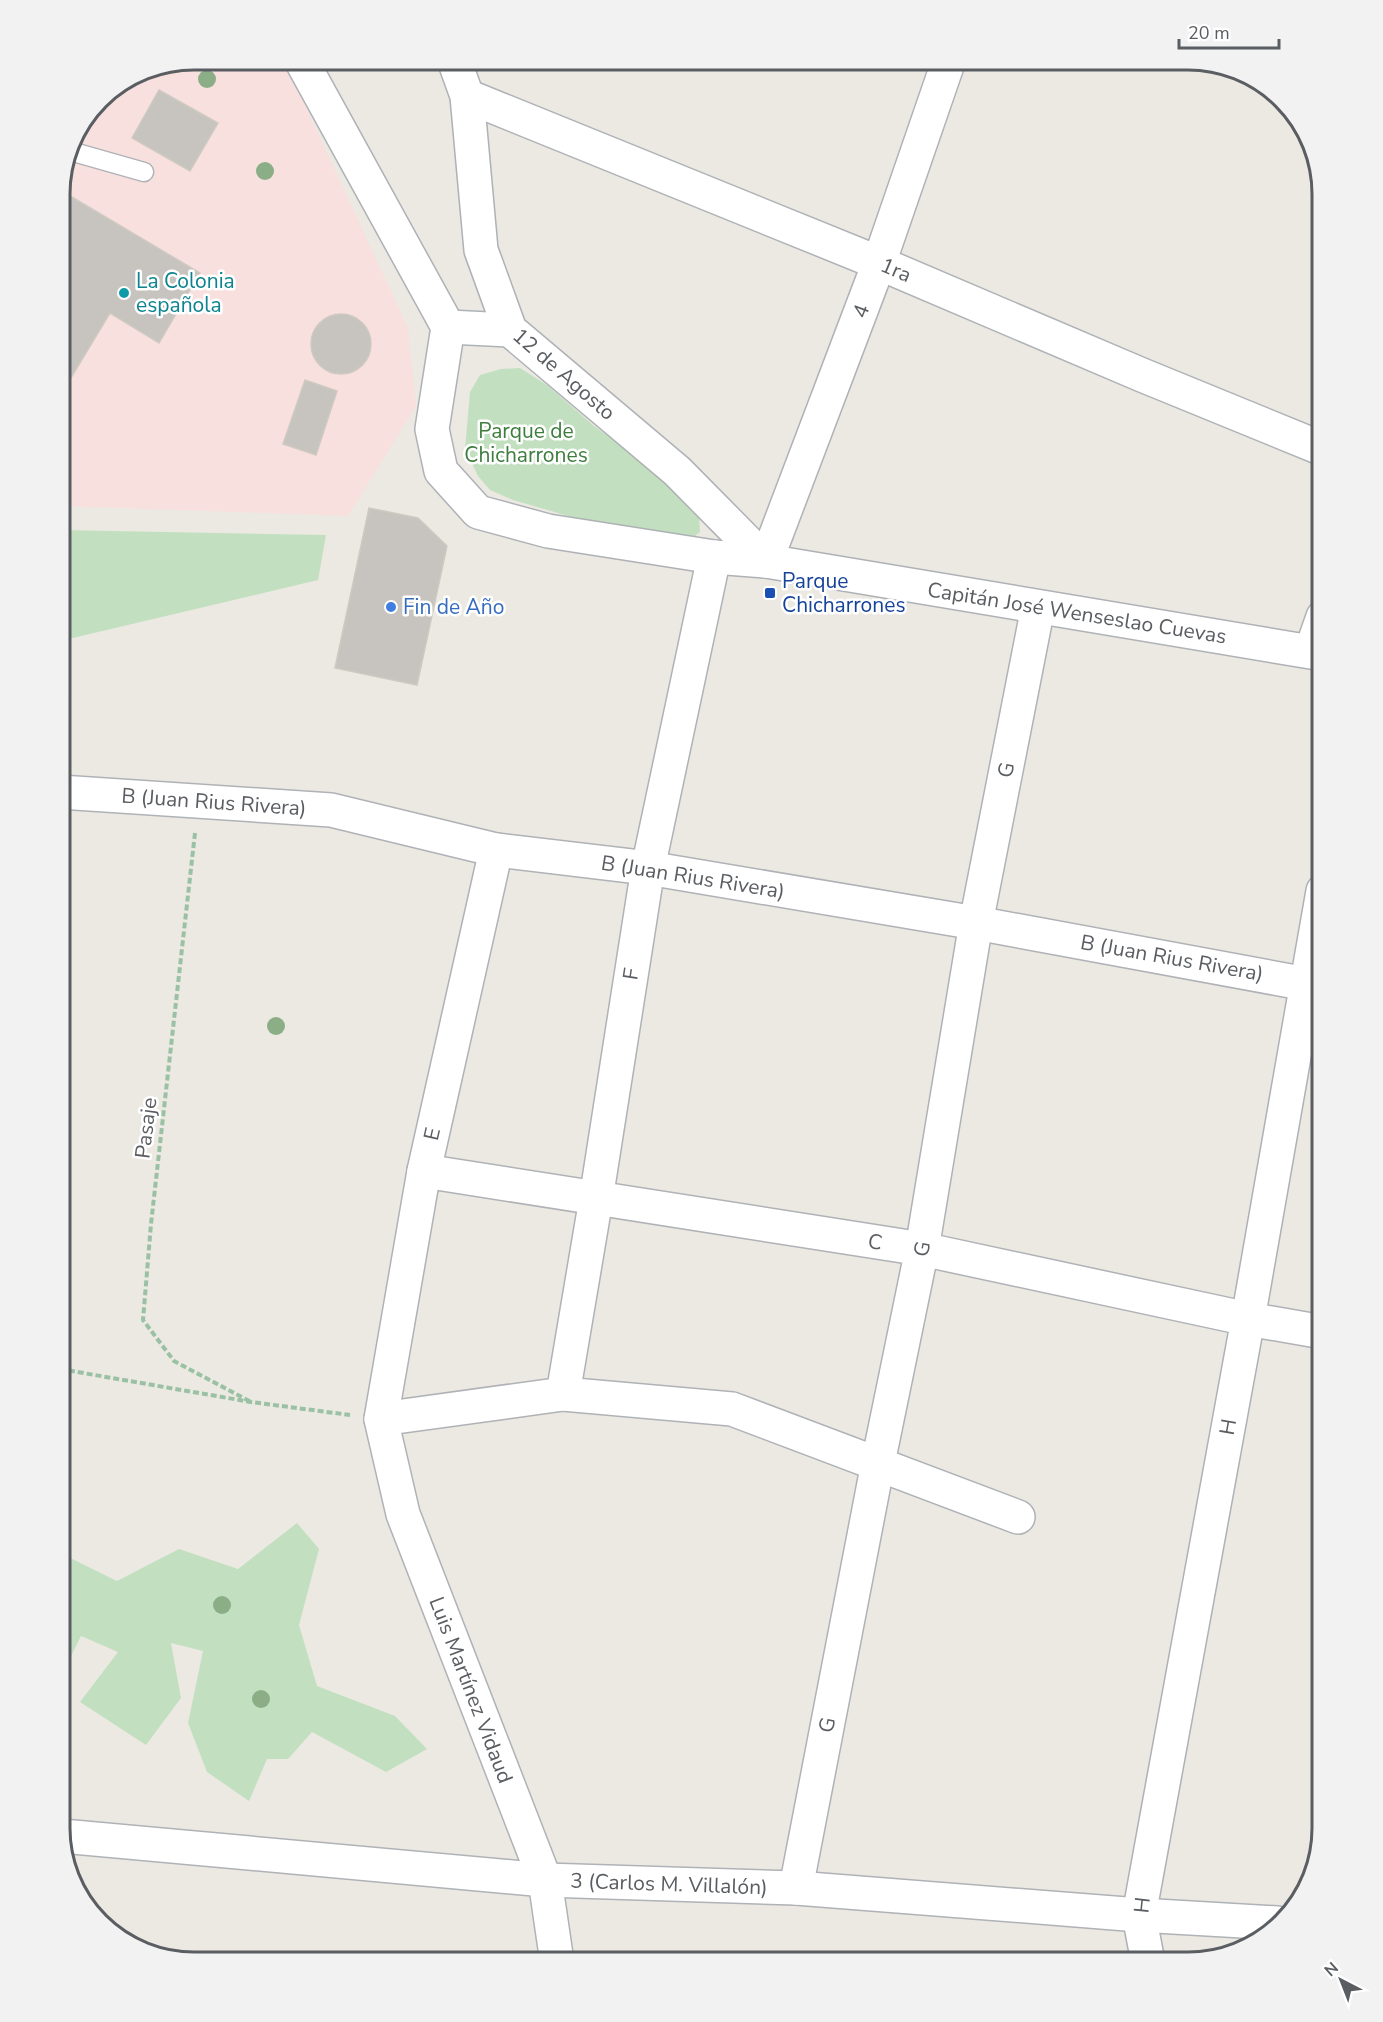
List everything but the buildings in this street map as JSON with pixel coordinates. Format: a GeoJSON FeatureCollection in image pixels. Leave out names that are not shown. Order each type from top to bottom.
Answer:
{"type":"FeatureCollection","features":[{"type":"Feature","properties":{"kind":"street"},"geometry":{"type":"LineString","coordinates":[[308,70],[448,327],[510,330]]}},
{"type":"Feature","properties":{"kind":"street","name":"12 de Agosto"},"geometry":{"type":"LineString","coordinates":[[457,70],[466,96],[481,250],[510,330],[677,471],[766,561]]}},
{"type":"Feature","properties":{"kind":"street","name":"4"},"geometry":{"type":"LineString","coordinates":[[766,561],[879,263],[945,71]]}},
{"type":"Feature","properties":{"kind":"street","name":"1ra"},"geometry":{"type":"LineString","coordinates":[[466,96],[879,263],[1312,445]]}},
{"type":"Feature","properties":{"kind":"street","name":"Capitán José Wenseslao Cuevas"},"geometry":{"type":"LineString","coordinates":[[448,327],[432,429],[441,471],[478,512],[548,531],[714,557],[766,561],[1312,652]]}},
{"type":"Feature","properties":{"kind":"street","name":"F"},"geometry":{"type":"LineString","coordinates":[[562,1394],[596,1199],[648,867],[714,557]]}},
{"type":"Feature","properties":{"kind":"street","name":"G"},"geometry":{"type":"LineString","coordinates":[[796,1888],[922,1249],[976,923],[1038,607]]}},
{"type":"Feature","properties":{"kind":"street","name":"B (Juan Rius Rivera)"},"geometry":{"type":"LineString","coordinates":[[71,793],[331,810],[496,850],[648,867],[976,923],[1312,984]]}},
{"type":"Feature","properties":{"kind":"street","name":"E"},"geometry":{"type":"LineString","coordinates":[[381,1419],[424,1171],[496,850]]}},
{"type":"Feature","properties":{"kind":"street","name":"H"},"geometry":{"type":"LineString","coordinates":[[1146,1952],[1139,1915],[1248,1319],[1312,1000]]}},
{"type":"Feature","properties":{"kind":"street","name":"C"},"geometry":{"type":"LineString","coordinates":[[424,1171],[922,1249],[1248,1319],[1312,1330]]}},
{"type":"Feature","properties":{"kind":"street"},"geometry":{"type":"LineString","coordinates":[[381,1419],[562,1394],[732,1409],[1018,1517]]}},
{"type":"Feature","properties":{"kind":"street","name":"Luis Martínez Vidaud"},"geometry":{"type":"LineString","coordinates":[[381,1419],[403,1514],[545,1880],[555,1951]]}},
{"type":"Feature","properties":{"kind":"street","name":"3 (Carlos M. Villalón)"},"geometry":{"type":"LineString","coordinates":[[71,1837],[545,1880],[796,1888],[1139,1915],[1268,1923]]}},
{"type":"Feature","properties":{"kind":"lane"},"geometry":{"type":"LineString","coordinates":[[78,153],[144,172]]}},
{"type":"Feature","properties":{"kind":"path","name":"Pasaje"},"geometry":{"type":"LineString","coordinates":[[199,802],[151,1224],[143,1320],[174,1361],[251,1402]]}},
{"type":"Feature","properties":{"kind":"path"},"geometry":{"type":"LineString","coordinates":[[70,1371],[251,1402],[381,1419]]}},
{"type":"Feature","properties":{"kind":"shaded area"},"geometry":{"type":"Polygon","coordinates":[[[195,70],[289,70],[408,328],[416,406],[348,516],[71,506],[72,178],[83,140],[96,119],[113,101],[140,83],[170,73],[195,70]]]}},
{"type":"Feature","properties":{"kind":"green space","name":"Parque de Chicharrones"},"geometry":{"type":"Polygon","coordinates":[[[520,368],[547,385],[594,426],[680,492],[699,514],[700,532],[689,541],[665,544],[513,500],[490,490],[478,476],[465,449],[470,392],[480,375],[501,369],[520,368]]]}},
{"type":"Feature","properties":{"kind":"green space"},"geometry":{"type":"Polygon","coordinates":[[[71,530],[326,535],[318,580],[71,638],[71,530]]]}},
{"type":"Feature","properties":{"kind":"green space"},"geometry":{"type":"Polygon","coordinates":[[[297,1523],[319,1549],[299,1625],[317,1686],[395,1716],[427,1749],[386,1772],[312,1732],[288,1759],[267,1759],[249,1801],[207,1772],[188,1723],[203,1651],[171,1643],[181,1698],[146,1745],[80,1702],[118,1652],[81,1636],[70,1658],[70,1558],[117,1581],[179,1549],[238,1569],[297,1523]]]}},
{"type":"Feature","properties":{"kind":"place","name":"La Colonia española"},"geometry":{"type":"Point","coordinates":[124,293]}},
{"type":"Feature","properties":{"kind":"place","name":"Parque Chicharrones"},"geometry":{"type":"Point","coordinates":[770,593]}},
{"type":"Feature","properties":{"kind":"place","name":"Fin de Año"},"geometry":{"type":"Point","coordinates":[391,607]}}]}
